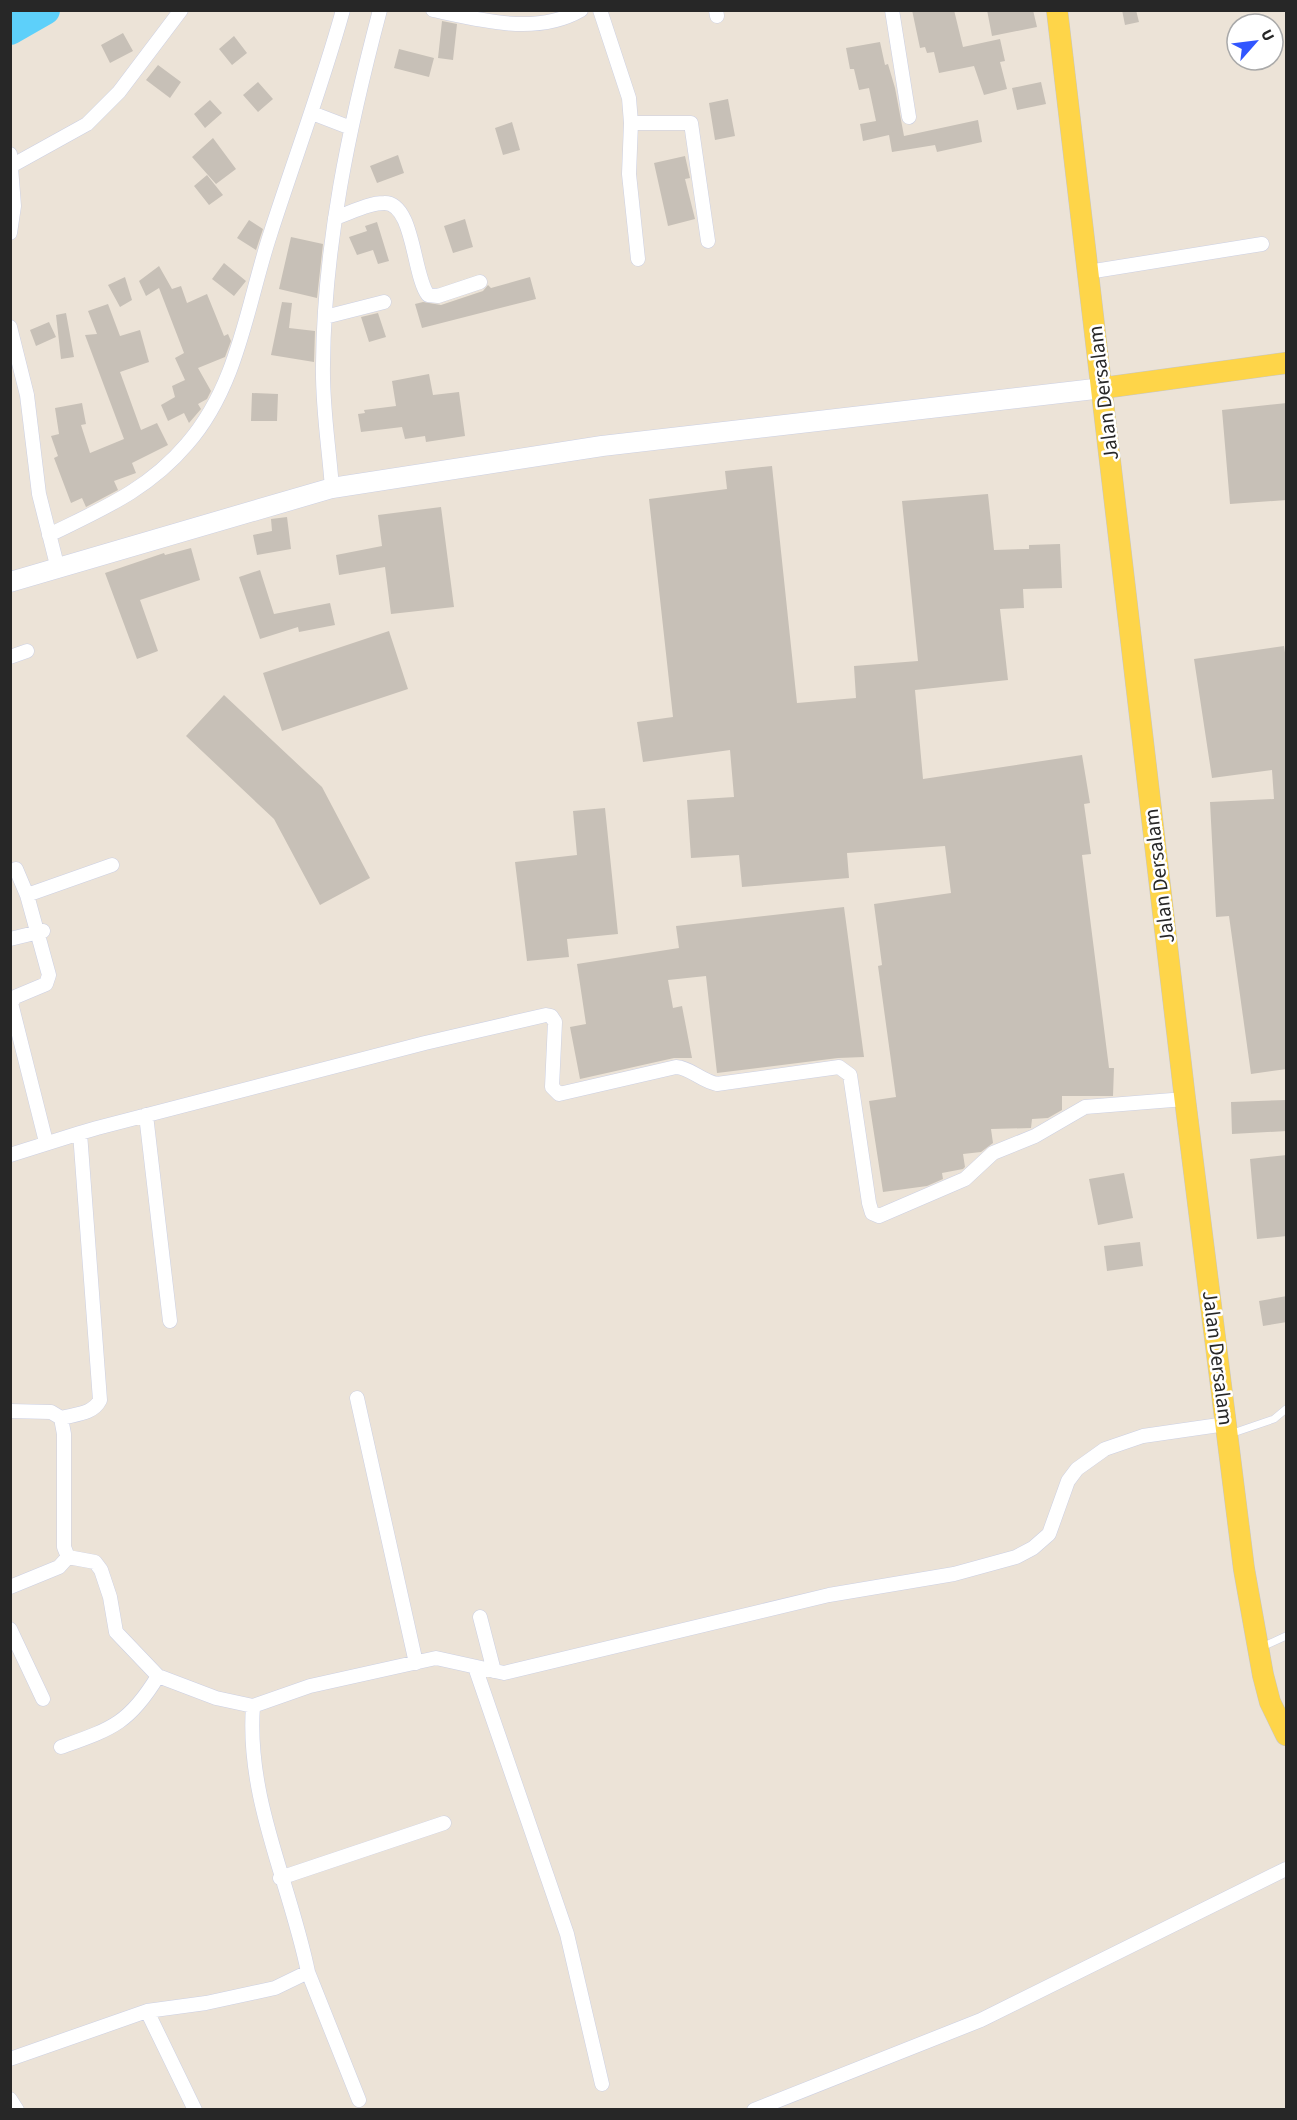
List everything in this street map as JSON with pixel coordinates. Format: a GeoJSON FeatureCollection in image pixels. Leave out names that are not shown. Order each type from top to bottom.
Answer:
{"type":"FeatureCollection","features":[{"type":"Feature","properties":{"kind":"main road","name":"Jalan Dersalam"},"geometry":{"type":"LineString","coordinates":[[1057,10],[1185,1098],[1244,1569],[1270,1702],[1287,1735]]}},
{"type":"Feature","properties":{"kind":"main road"},"geometry":{"type":"LineString","coordinates":[[10,582],[332,488],[602,446],[1103,388],[1287,363]]}},
{"type":"Feature","properties":{"kind":"street"},"geometry":{"type":"LineString","coordinates":[[10,233],[12,159],[87,124],[119,92],[181,10]]}},
{"type":"Feature","properties":{"kind":"street"},"geometry":{"type":"LineString","coordinates":[[49,535],[118,502],[150,482],[189,442],[204,422],[228,378],[269,236],[319,115],[343,10]]}},
{"type":"Feature","properties":{"kind":"street"},"geometry":{"type":"LineString","coordinates":[[332,488],[323,367],[325,317],[335,218],[351,128],[380,10]]}},
{"type":"Feature","properties":{"kind":"street"},"geometry":{"type":"LineString","coordinates":[[433,10],[529,26],[557,21],[580,10]]}},
{"type":"Feature","properties":{"kind":"street"},"geometry":{"type":"LineString","coordinates":[[600,10],[626,86],[631,123],[629,163],[638,259]]}},
{"type":"Feature","properties":{"kind":"street"},"geometry":{"type":"LineString","coordinates":[[892,10],[909,117]]}},
{"type":"Feature","properties":{"kind":"street"},"geometry":{"type":"LineString","coordinates":[[319,115],[351,128]]}},
{"type":"Feature","properties":{"kind":"street"},"geometry":{"type":"LineString","coordinates":[[631,123],[691,123],[708,241]]}},
{"type":"Feature","properties":{"kind":"street"},"geometry":{"type":"LineString","coordinates":[[335,218],[375,204],[392,203],[406,222],[422,284],[428,295],[438,296],[480,282]]}},
{"type":"Feature","properties":{"kind":"street"},"geometry":{"type":"LineString","coordinates":[[1088,272],[1262,244]]}},
{"type":"Feature","properties":{"kind":"street"},"geometry":{"type":"LineString","coordinates":[[325,317],[384,302]]}},
{"type":"Feature","properties":{"kind":"street"},"geometry":{"type":"LineString","coordinates":[[10,327],[27,394],[39,494],[58,568]]}},
{"type":"Feature","properties":{"kind":"street"},"geometry":{"type":"LineString","coordinates":[[10,657],[27,651]]}},
{"type":"Feature","properties":{"kind":"street"},"geometry":{"type":"LineString","coordinates":[[27,895],[112,865]]}},
{"type":"Feature","properties":{"kind":"street"},"geometry":{"type":"LineString","coordinates":[[16,869],[40,932],[49,975],[49,981],[15,998],[10,1007],[46,1142]]}},
{"type":"Feature","properties":{"kind":"street"},"geometry":{"type":"LineString","coordinates":[[10,939],[40,932]]}},
{"type":"Feature","properties":{"kind":"street"},"geometry":{"type":"LineString","coordinates":[[10,1155],[46,1142],[146,1115],[393,1051],[546,1015],[551,1016],[555,1022],[552,1087],[559,1094],[676,1067],[683,1068],[706,1082],[717,1084],[838,1067],[847,1071],[850,1075],[869,1203],[872,1213],[876,1216],[965,1179],[993,1153],[1035,1136],[1085,1107],[1185,1098]]}},
{"type":"Feature","properties":{"kind":"street"},"geometry":{"type":"LineString","coordinates":[[146,1115],[170,1321]]}},
{"type":"Feature","properties":{"kind":"street"},"geometry":{"type":"LineString","coordinates":[[10,1411],[51,1412],[61,1418],[89,1411],[97,1407],[100,1400],[80,1133]]}},
{"type":"Feature","properties":{"kind":"street"},"geometry":{"type":"LineString","coordinates":[[357,1398],[416,1663]]}},
{"type":"Feature","properties":{"kind":"street"},"geometry":{"type":"LineString","coordinates":[[61,1418],[64,1434],[64,1547],[68,1557]]}},
{"type":"Feature","properties":{"kind":"street"},"geometry":{"type":"LineString","coordinates":[[68,1557],[95,1562],[101,1570],[110,1597],[116,1632],[158,1676],[216,1698],[253,1706],[310,1686],[436,1658],[504,1673],[829,1595],[954,1574],[1016,1557],[1033,1548],[1049,1534],[1068,1481],[1077,1469],[1105,1449],[1143,1436],[1227,1429]]}},
{"type":"Feature","properties":{"kind":"street"},"geometry":{"type":"LineString","coordinates":[[10,1587],[59,1566],[68,1557]]}},
{"type":"Feature","properties":{"kind":"street"},"geometry":{"type":"LineString","coordinates":[[480,1617],[494,1671]]}},
{"type":"Feature","properties":{"kind":"street"},"geometry":{"type":"LineString","coordinates":[[10,1629],[43,1699]]}},
{"type":"Feature","properties":{"kind":"street"},"geometry":{"type":"LineString","coordinates":[[475,1667],[567,1935],[602,2085]]}},
{"type":"Feature","properties":{"kind":"street"},"geometry":{"type":"LineString","coordinates":[[61,1747],[106,1731],[128,1718],[158,1676]]}},
{"type":"Feature","properties":{"kind":"street"},"geometry":{"type":"LineString","coordinates":[[253,1706],[253,1758],[280,1878],[308,1972],[359,2100]]}},
{"type":"Feature","properties":{"kind":"street"},"geometry":{"type":"LineString","coordinates":[[280,1878],[444,1823]]}},
{"type":"Feature","properties":{"kind":"street"},"geometry":{"type":"LineString","coordinates":[[754,2109],[981,2020],[1287,1869]]}},
{"type":"Feature","properties":{"kind":"street"},"geometry":{"type":"LineString","coordinates":[[10,2059],[147,2011],[206,2003],[275,1988],[308,1972]]}},
{"type":"Feature","properties":{"kind":"street"},"geometry":{"type":"LineString","coordinates":[[147,2011],[195,2109]]}},
{"type":"Feature","properties":{"kind":"street"},"geometry":{"type":"LineString","coordinates":[[10,2099],[17,2109]]}},
{"type":"Feature","properties":{"kind":"lane"},"geometry":{"type":"LineString","coordinates":[[1227,1429],[1274,1419],[1287,1409]]}},
{"type":"Feature","properties":{"kind":"lane"},"geometry":{"type":"LineString","coordinates":[[1258,1649],[1287,1636]]}},
{"type":"Feature","properties":{"kind":"building"},"geometry":{"type":"Polygon","coordinates":[[[912,10],[954,10],[963,47],[1000,39],[1005,61],[1000,62],[1007,89],[984,95],[974,66],[939,73],[934,52],[927,53],[925,47],[920,48],[912,10]]]}},
{"type":"Feature","properties":{"kind":"building"},"geometry":{"type":"Polygon","coordinates":[[[987,10],[1033,10],[1037,27],[992,36],[987,10]]]}},
{"type":"Feature","properties":{"kind":"building"},"geometry":{"type":"Polygon","coordinates":[[[1122,10],[1136,10],[1139,22],[1125,25],[1122,10]]]}},
{"type":"Feature","properties":{"kind":"building"},"geometry":{"type":"Polygon","coordinates":[[[442,21],[457,24],[453,60],[438,58],[442,21]]]}},
{"type":"Feature","properties":{"kind":"building"},"geometry":{"type":"Polygon","coordinates":[[[123,33],[133,51],[110,63],[101,45],[123,33]]]}},
{"type":"Feature","properties":{"kind":"building"},"geometry":{"type":"Polygon","coordinates":[[[234,36],[247,53],[232,65],[219,49],[234,36]]]}},
{"type":"Feature","properties":{"kind":"building"},"geometry":{"type":"Polygon","coordinates":[[[880,42],[885,65],[888,64],[895,88],[904,136],[978,120],[982,142],[937,152],[935,145],[892,152],[889,135],[863,141],[860,124],[876,121],[869,88],[859,90],[854,69],[850,69],[846,48],[880,42]]]}},
{"type":"Feature","properties":{"kind":"building"},"geometry":{"type":"Polygon","coordinates":[[[399,49],[434,58],[429,77],[394,68],[399,49]]]}},
{"type":"Feature","properties":{"kind":"building"},"geometry":{"type":"Polygon","coordinates":[[[158,65],[181,82],[170,98],[146,80],[158,65]]]}},
{"type":"Feature","properties":{"kind":"building"},"geometry":{"type":"Polygon","coordinates":[[[258,82],[273,99],[258,112],[243,95],[258,82]]]}},
{"type":"Feature","properties":{"kind":"building"},"geometry":{"type":"Polygon","coordinates":[[[1041,82],[1046,104],[1017,110],[1012,88],[1041,82]]]}},
{"type":"Feature","properties":{"kind":"building"},"geometry":{"type":"Polygon","coordinates":[[[728,99],[735,136],[715,140],[709,103],[728,99]]]}},
{"type":"Feature","properties":{"kind":"building"},"geometry":{"type":"Polygon","coordinates":[[[210,100],[222,113],[205,128],[194,114],[210,100]]]}},
{"type":"Feature","properties":{"kind":"building"},"geometry":{"type":"Polygon","coordinates":[[[512,122],[520,150],[503,155],[495,128],[512,122]]]}},
{"type":"Feature","properties":{"kind":"building"},"geometry":{"type":"Polygon","coordinates":[[[213,138],[236,169],[216,184],[192,157],[213,138]]]}},
{"type":"Feature","properties":{"kind":"building"},"geometry":{"type":"Polygon","coordinates":[[[398,155],[404,173],[377,183],[370,166],[398,155]]]}},
{"type":"Feature","properties":{"kind":"building"},"geometry":{"type":"Polygon","coordinates":[[[685,156],[690,178],[685,179],[695,219],[668,226],[654,163],[685,156]]]}},
{"type":"Feature","properties":{"kind":"building"},"geometry":{"type":"Polygon","coordinates":[[[207,175],[223,195],[209,205],[194,186],[207,175]]]}},
{"type":"Feature","properties":{"kind":"building"},"geometry":{"type":"Polygon","coordinates":[[[465,219],[473,247],[453,253],[444,226],[465,219]]]}},
{"type":"Feature","properties":{"kind":"building"},"geometry":{"type":"Polygon","coordinates":[[[249,220],[263,229],[256,250],[237,238],[249,220]]]}},
{"type":"Feature","properties":{"kind":"building"},"geometry":{"type":"Polygon","coordinates":[[[377,222],[389,261],[378,264],[373,250],[357,255],[349,237],[367,231],[365,226],[377,222]]]}},
{"type":"Feature","properties":{"kind":"building"},"geometry":{"type":"Polygon","coordinates":[[[291,237],[323,244],[317,298],[279,289],[291,237]]]}},
{"type":"Feature","properties":{"kind":"building"},"geometry":{"type":"Polygon","coordinates":[[[224,263],[246,281],[234,296],[212,279],[224,263]]]}},
{"type":"Feature","properties":{"kind":"building"},"geometry":{"type":"Polygon","coordinates":[[[159,266],[172,289],[181,286],[187,303],[207,294],[224,336],[228,334],[231,341],[225,357],[198,368],[211,391],[207,399],[198,404],[201,409],[189,423],[184,413],[168,421],[161,405],[175,397],[172,386],[185,380],[175,358],[184,353],[159,288],[146,296],[139,281],[159,266]]]}},
{"type":"Feature","properties":{"kind":"building"},"geometry":{"type":"Polygon","coordinates":[[[125,277],[132,300],[120,307],[108,285],[125,277]]]}},
{"type":"Feature","properties":{"kind":"building"},"geometry":{"type":"Polygon","coordinates":[[[530,277],[536,299],[422,328],[415,304],[423,302],[441,305],[483,291],[488,285],[491,288],[530,277]]]}},
{"type":"Feature","properties":{"kind":"building"},"geometry":{"type":"Polygon","coordinates":[[[282,302],[292,303],[289,328],[315,331],[314,362],[271,355],[282,302]]]}},
{"type":"Feature","properties":{"kind":"building"},"geometry":{"type":"Polygon","coordinates":[[[108,304],[120,336],[140,330],[149,362],[120,372],[141,430],[157,423],[168,445],[132,463],[136,473],[114,481],[118,490],[86,507],[82,498],[71,503],[54,458],[58,456],[51,436],[59,434],[55,408],[82,403],[86,424],[81,425],[90,453],[124,439],[85,335],[97,334],[88,311],[108,304]]]}},
{"type":"Feature","properties":{"kind":"building"},"geometry":{"type":"Polygon","coordinates":[[[66,313],[74,357],[61,359],[56,315],[66,313]]]}},
{"type":"Feature","properties":{"kind":"building"},"geometry":{"type":"Polygon","coordinates":[[[378,313],[386,337],[369,342],[361,317],[378,313]]]}},
{"type":"Feature","properties":{"kind":"building"},"geometry":{"type":"Polygon","coordinates":[[[49,322],[56,337],[36,346],[30,330],[49,322]]]}},
{"type":"Feature","properties":{"kind":"building"},"geometry":{"type":"Polygon","coordinates":[[[429,374],[433,395],[459,392],[465,436],[426,442],[425,436],[405,439],[402,427],[361,432],[358,414],[365,413],[364,410],[396,406],[392,381],[429,374]]]}},
{"type":"Feature","properties":{"kind":"building"},"geometry":{"type":"Polygon","coordinates":[[[252,393],[278,394],[277,421],[251,421],[252,393]]]}},
{"type":"Feature","properties":{"kind":"building"},"geometry":{"type":"Polygon","coordinates":[[[1287,403],[1287,500],[1230,504],[1222,410],[1287,403]]]}},
{"type":"Feature","properties":{"kind":"building"},"geometry":{"type":"Polygon","coordinates":[[[772,466],[797,703],[856,698],[854,666],[918,661],[902,501],[988,494],[994,550],[1029,549],[1029,545],[1060,544],[1062,588],[1023,589],[1024,608],[1000,609],[1008,680],[915,690],[923,779],[1082,755],[1090,803],[1084,804],[1091,854],[1082,855],[1109,1068],[1114,1068],[1113,1096],[1062,1096],[1062,1110],[1048,1118],[1032,1119],[1031,1128],[991,1129],[993,1143],[981,1152],[963,1154],[965,1167],[963,1169],[942,1173],[943,1179],[927,1186],[883,1192],[869,1101],[896,1097],[878,966],[882,965],[874,904],[951,893],[945,846],[847,853],[849,878],[742,887],[739,855],[691,858],[687,800],[734,797],[730,750],[643,762],[637,722],[673,717],[649,499],[727,489],[725,471],[772,466]]]}},
{"type":"Feature","properties":{"kind":"building"},"geometry":{"type":"Polygon","coordinates":[[[441,507],[454,607],[391,614],[385,567],[339,575],[336,555],[382,546],[378,515],[441,507]]]}},
{"type":"Feature","properties":{"kind":"building"},"geometry":{"type":"Polygon","coordinates":[[[287,517],[291,549],[257,555],[253,535],[272,531],[271,519],[287,517]]]}},
{"type":"Feature","properties":{"kind":"building"},"geometry":{"type":"Polygon","coordinates":[[[191,548],[200,580],[140,600],[158,651],[137,659],[105,573],[164,553],[165,555],[191,548]]]}},
{"type":"Feature","properties":{"kind":"building"},"geometry":{"type":"Polygon","coordinates":[[[260,570],[274,614],[330,603],[335,625],[299,632],[298,627],[260,639],[239,577],[260,570]]]}},
{"type":"Feature","properties":{"kind":"building"},"geometry":{"type":"Polygon","coordinates":[[[389,631],[408,689],[282,731],[263,673],[389,631]]]}},
{"type":"Feature","properties":{"kind":"building"},"geometry":{"type":"Polygon","coordinates":[[[1284,646],[1287,666],[1287,1069],[1251,1074],[1229,916],[1216,917],[1210,802],[1274,799],[1272,770],[1212,778],[1194,659],[1284,646]]]}},
{"type":"Feature","properties":{"kind":"building"},"geometry":{"type":"Polygon","coordinates":[[[224,695],[322,787],[370,878],[320,905],[274,819],[186,736],[224,695]]]}},
{"type":"Feature","properties":{"kind":"building"},"geometry":{"type":"Polygon","coordinates":[[[605,808],[618,934],[567,939],[569,957],[527,961],[515,862],[577,855],[573,811],[605,808]]]}},
{"type":"Feature","properties":{"kind":"building"},"geometry":{"type":"Polygon","coordinates":[[[844,907],[864,1057],[838,1058],[717,1073],[706,976],[668,980],[673,1008],[682,1006],[692,1058],[674,1058],[580,1079],[570,1027],[586,1024],[577,964],[679,948],[676,926],[844,907]]]}},
{"type":"Feature","properties":{"kind":"building"},"geometry":{"type":"Polygon","coordinates":[[[1287,1100],[1287,1131],[1232,1134],[1231,1102],[1287,1100]]]}},
{"type":"Feature","properties":{"kind":"building"},"geometry":{"type":"Polygon","coordinates":[[[1287,1155],[1287,1236],[1257,1239],[1250,1159],[1287,1155]]]}},
{"type":"Feature","properties":{"kind":"building"},"geometry":{"type":"Polygon","coordinates":[[[1124,1173],[1133,1218],[1098,1225],[1089,1179],[1124,1173]]]}},
{"type":"Feature","properties":{"kind":"building"},"geometry":{"type":"Polygon","coordinates":[[[1140,1242],[1143,1266],[1107,1271],[1104,1246],[1140,1242]]]}},
{"type":"Feature","properties":{"kind":"building"},"geometry":{"type":"Polygon","coordinates":[[[1287,1296],[1287,1322],[1263,1326],[1259,1301],[1287,1296]]]}},
{"type":"Feature","properties":{"kind":"waterway"},"geometry":{"type":"LineString","coordinates":[[10,30],[45,10]]}}]}
